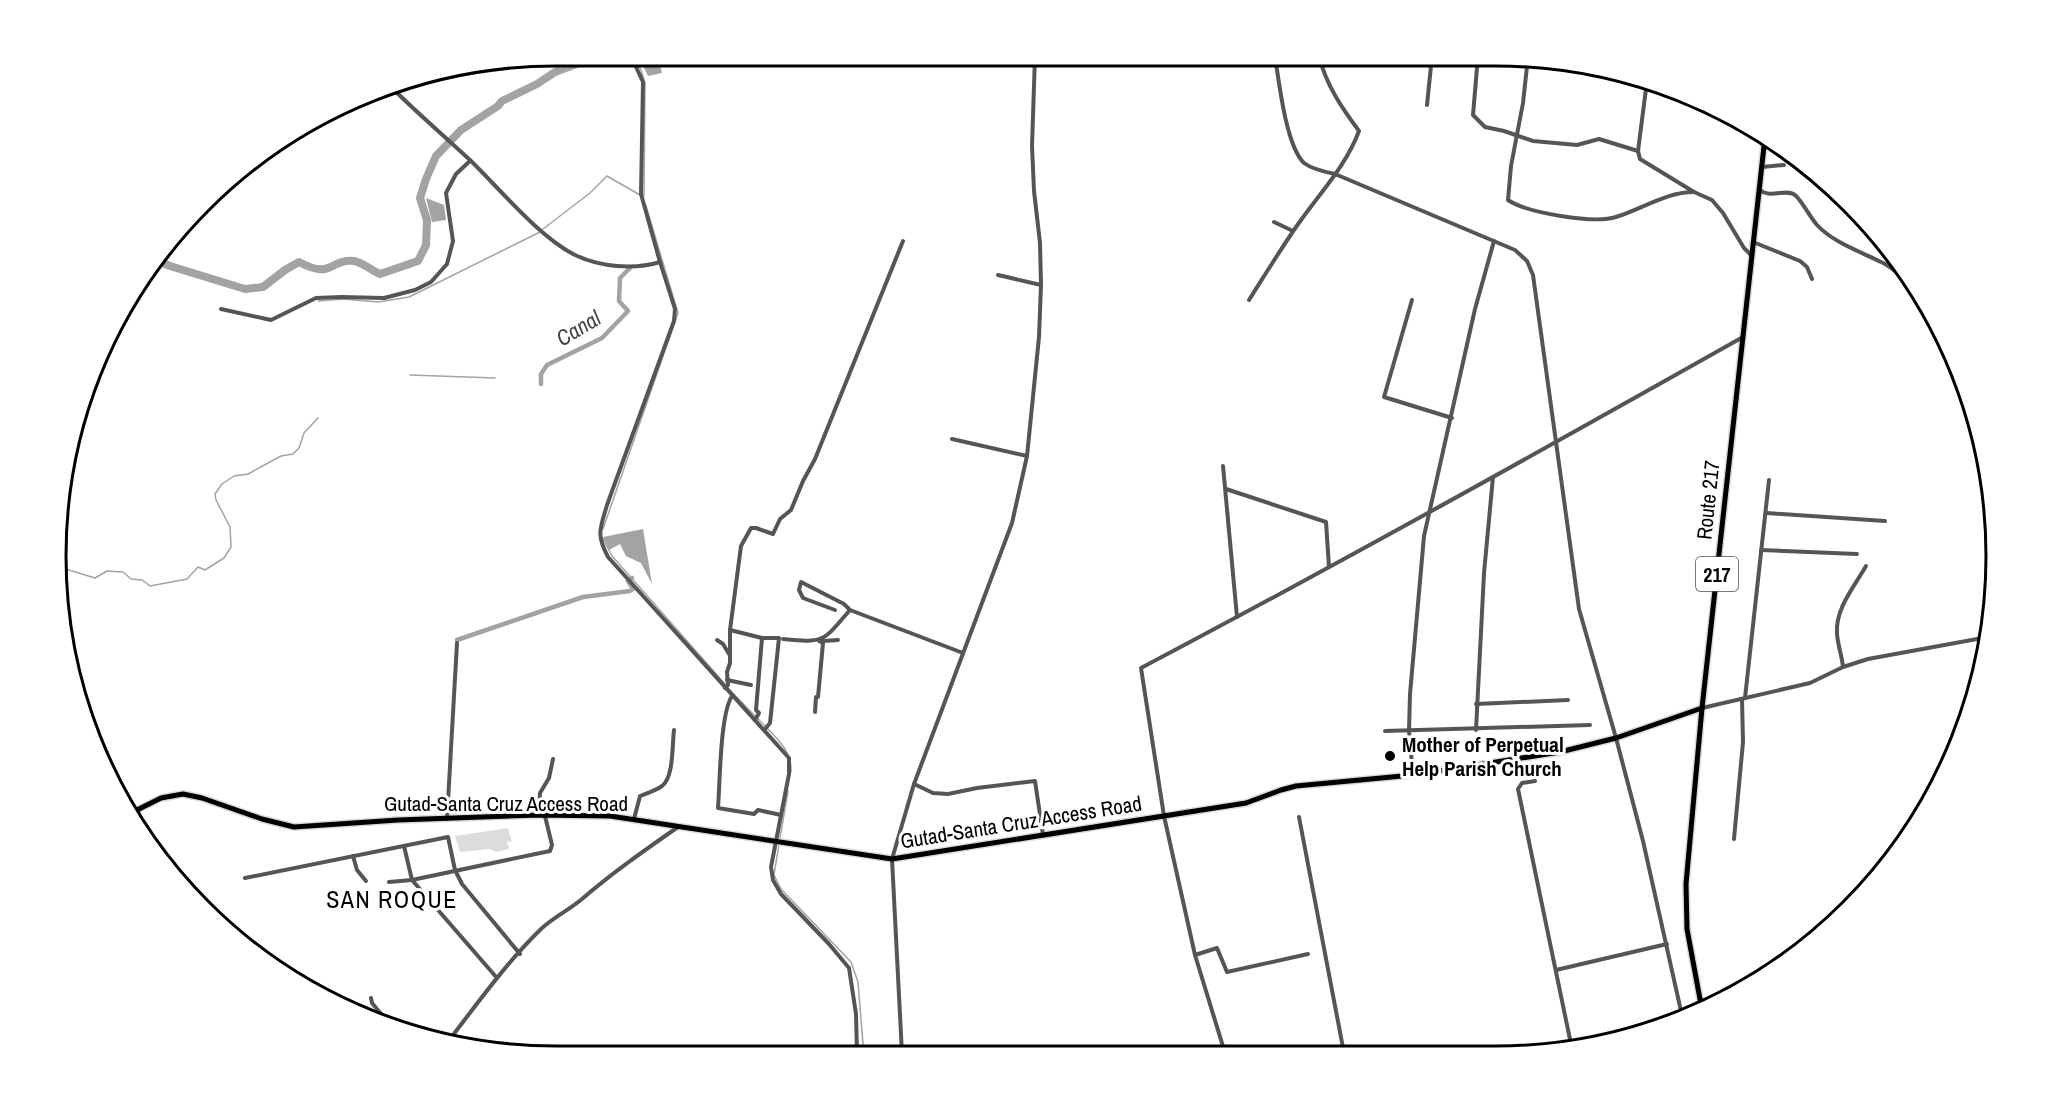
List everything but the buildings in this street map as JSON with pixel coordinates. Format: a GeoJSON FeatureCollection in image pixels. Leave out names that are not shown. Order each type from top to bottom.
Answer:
{"type":"FeatureCollection","features":[{"type":"Feature","properties":{"kind":"main road","name":"Route 217"},"geometry":{"type":"LineString","coordinates":[[1700,1001],[1687,929],[1686,884],[1702,708],[1764,147]]}},
{"type":"Feature","properties":{"kind":"main road","name":"Gutad-Santa Cruz Access Road"},"geometry":{"type":"LineString","coordinates":[[138,811],[162,798],[183,794],[294,827],[354,821],[542,815],[610,816],[892,859],[1246,803],[1296,786],[1413,775],[1560,753],[1616,738],[1702,708]]}},
{"type":"Feature","properties":{"kind":"street"},"geometry":{"type":"LineString","coordinates":[[636,66],[643,82],[641,194],[675,309],[674,321],[607,505],[600,529],[600,541],[608,557],[789,758],[789,774],[771,867],[773,880],[781,894],[849,968],[856,1014],[857,1046]]}},
{"type":"Feature","properties":{"kind":"street"},"geometry":{"type":"LineString","coordinates":[[902,1046],[892,859],[914,784],[1012,523],[1027,456],[1040,337],[1040,243],[1032,146],[1035,66]]}},
{"type":"Feature","properties":{"kind":"street"},"geometry":{"type":"LineString","coordinates":[[1277,66],[1287,124],[1296,150],[1304,163],[1515,250],[1527,261],[1533,275],[1579,609],[1643,841],[1681,1010]]}},
{"type":"Feature","properties":{"kind":"street"},"geometry":{"type":"LineString","coordinates":[[1249,300],[1293,231],[1335,174],[1354,144],[1359,131],[1331,90],[1321,66]]}},
{"type":"Feature","properties":{"kind":"street"},"geometry":{"type":"LineString","coordinates":[[1427,105],[1431,66]]}},
{"type":"Feature","properties":{"kind":"street"},"geometry":{"type":"LineString","coordinates":[[1477,66],[1473,115],[1485,128],[1518,135],[1533,141],[1577,145],[1599,139],[1638,151]]}},
{"type":"Feature","properties":{"kind":"street"},"geometry":{"type":"LineString","coordinates":[[1527,67],[1508,200],[1516,206],[1579,218],[1613,218],[1685,189]]}},
{"type":"Feature","properties":{"kind":"street"},"geometry":{"type":"LineString","coordinates":[[1646,90],[1638,151],[1640,159],[1685,189],[1712,200],[1723,213],[1744,248],[1752,256]]}},
{"type":"Feature","properties":{"kind":"street"},"geometry":{"type":"LineString","coordinates":[[397,92],[540,228],[574,254],[599,263],[625,267],[660,262]]}},
{"type":"Feature","properties":{"kind":"street"},"geometry":{"type":"LineString","coordinates":[[221,309],[271,320],[316,298],[384,298],[415,290],[431,282],[447,264],[453,241],[446,194],[456,174],[470,161]]}},
{"type":"Feature","properties":{"kind":"street"},"geometry":{"type":"LineString","coordinates":[[1762,167],[1784,165]]}},
{"type":"Feature","properties":{"kind":"street"},"geometry":{"type":"LineString","coordinates":[[1759,190],[1771,195],[1788,193],[1795,196],[1818,226],[1833,237],[1870,258],[1881,261],[1894,270]]}},
{"type":"Feature","properties":{"kind":"street"},"geometry":{"type":"LineString","coordinates":[[1274,222],[1293,231]]}},
{"type":"Feature","properties":{"kind":"street"},"geometry":{"type":"LineString","coordinates":[[725,688],[728,685],[730,630],[741,546],[751,528],[772,534],[780,519],[791,510],[815,459],[903,241]]}},
{"type":"Feature","properties":{"kind":"street"},"geometry":{"type":"LineString","coordinates":[[1413,775],[1409,731],[1410,694],[1423,543],[1475,309],[1494,241]]}},
{"type":"Feature","properties":{"kind":"street"},"geometry":{"type":"LineString","coordinates":[[1754,242],[1800,261],[1808,267],[1812,279]]}},
{"type":"Feature","properties":{"kind":"street"},"geometry":{"type":"LineString","coordinates":[[998,276],[1041,285]]}},
{"type":"Feature","properties":{"kind":"street"},"geometry":{"type":"LineString","coordinates":[[1412,300],[1384,397],[1452,418]]}},
{"type":"Feature","properties":{"kind":"street"},"geometry":{"type":"LineString","coordinates":[[1223,1046],[1196,955],[1164,816],[1141,668],[1557,442],[1743,337]]}},
{"type":"Feature","properties":{"kind":"street"},"geometry":{"type":"LineString","coordinates":[[952,439],[1027,456]]}},
{"type":"Feature","properties":{"kind":"street"},"geometry":{"type":"LineString","coordinates":[[1223,466],[1237,617]]}},
{"type":"Feature","properties":{"kind":"street"},"geometry":{"type":"LineString","coordinates":[[1476,730],[1484,573],[1493,477]]}},
{"type":"Feature","properties":{"kind":"street"},"geometry":{"type":"LineString","coordinates":[[1734,839],[1743,742],[1744,699],[1769,480]]}},
{"type":"Feature","properties":{"kind":"street"},"geometry":{"type":"LineString","coordinates":[[1226,489],[1326,522],[1329,567]]}},
{"type":"Feature","properties":{"kind":"street"},"geometry":{"type":"LineString","coordinates":[[1767,513],[1885,521]]}},
{"type":"Feature","properties":{"kind":"street"},"geometry":{"type":"LineString","coordinates":[[1761,550],[1857,554]]}},
{"type":"Feature","properties":{"kind":"street"},"geometry":{"type":"LineString","coordinates":[[1843,667],[1837,639],[1838,621],[1844,602],[1866,566]]}},
{"type":"Feature","properties":{"kind":"street"},"geometry":{"type":"LineString","coordinates":[[835,610],[803,598],[799,591],[801,582],[818,589],[850,610],[963,653]]}},
{"type":"Feature","properties":{"kind":"street"},"geometry":{"type":"LineString","coordinates":[[819,640],[828,635],[850,610]]}},
{"type":"Feature","properties":{"kind":"street"},"geometry":{"type":"LineString","coordinates":[[730,630],[762,638],[779,638],[770,723],[764,729]]}},
{"type":"Feature","properties":{"kind":"street"},"geometry":{"type":"LineString","coordinates":[[755,720],[759,713],[756,710],[762,638]]}},
{"type":"Feature","properties":{"kind":"street"},"geometry":{"type":"LineString","coordinates":[[783,639],[826,642],[838,640]]}},
{"type":"Feature","properties":{"kind":"street"},"geometry":{"type":"LineString","coordinates":[[1702,708],[1810,683],[1843,667],[1868,659],[1979,639]]}},
{"type":"Feature","properties":{"kind":"street"},"geometry":{"type":"LineString","coordinates":[[717,640],[723,644],[730,655]]}},
{"type":"Feature","properties":{"kind":"street"},"geometry":{"type":"LineString","coordinates":[[815,711],[823,658],[823,643],[819,640]]}},
{"type":"Feature","properties":{"kind":"street"},"geometry":{"type":"LineString","coordinates":[[447,819],[457,643]]}},
{"type":"Feature","properties":{"kind":"street"},"geometry":{"type":"LineString","coordinates":[[727,680],[751,685]]}},
{"type":"Feature","properties":{"kind":"street"},"geometry":{"type":"LineString","coordinates":[[732,696],[727,705],[718,808],[754,814],[758,810],[781,815]]}},
{"type":"Feature","properties":{"kind":"street"},"geometry":{"type":"LineString","coordinates":[[1476,704],[1568,700]]}},
{"type":"Feature","properties":{"kind":"street"},"geometry":{"type":"LineString","coordinates":[[1385,731],[1590,725]]}},
{"type":"Feature","properties":{"kind":"street"},"geometry":{"type":"LineString","coordinates":[[634,819],[639,796],[654,791],[666,782],[671,763],[674,730]]}},
{"type":"Feature","properties":{"kind":"street"},"geometry":{"type":"LineString","coordinates":[[389,882],[412,880],[549,851],[552,845],[542,815],[540,793],[549,778],[553,759]]}},
{"type":"Feature","properties":{"kind":"street"},"geometry":{"type":"LineString","coordinates":[[914,784],[933,793],[948,794],[1035,781],[1043,836]]}},
{"type":"Feature","properties":{"kind":"street"},"geometry":{"type":"LineString","coordinates":[[1535,781],[1522,783],[1518,789],[1570,1040]]}},
{"type":"Feature","properties":{"kind":"street"},"geometry":{"type":"LineString","coordinates":[[1299,817],[1343,1046]]}},
{"type":"Feature","properties":{"kind":"street"},"geometry":{"type":"LineString","coordinates":[[453,1035],[497,978],[541,930],[561,912],[580,901],[597,884],[678,827]]}},
{"type":"Feature","properties":{"kind":"street"},"geometry":{"type":"LineString","coordinates":[[245,878],[448,837],[455,870],[462,884],[520,954]]}},
{"type":"Feature","properties":{"kind":"street"},"geometry":{"type":"LineString","coordinates":[[404,846],[412,880],[497,978]]}},
{"type":"Feature","properties":{"kind":"street"},"geometry":{"type":"LineString","coordinates":[[353,856],[357,870],[366,881]]}},
{"type":"Feature","properties":{"kind":"street"},"geometry":{"type":"LineString","coordinates":[[1556,970],[1667,944]]}},
{"type":"Feature","properties":{"kind":"street"},"geometry":{"type":"LineString","coordinates":[[1196,955],[1217,948],[1227,972],[1308,954]]}},
{"type":"Feature","properties":{"kind":"street"},"geometry":{"type":"LineString","coordinates":[[371,998],[372,1003],[381,1014]]}},
{"type":"Feature","properties":{"kind":"shaded area"},"geometry":{"type":"Polygon","coordinates":[[[643,66],[660,66],[662,73],[648,76],[643,66]]]}},
{"type":"Feature","properties":{"kind":"shaded area"},"geometry":{"type":"Polygon","coordinates":[[[426,198],[444,205],[446,220],[432,222],[426,198]]]}},
{"type":"Feature","properties":{"kind":"shaded area"},"geometry":{"type":"Polygon","coordinates":[[[643,529],[652,584],[641,563],[626,556],[620,544],[609,550],[603,537],[643,529]]]}},
{"type":"Feature","properties":{"kind":"shaded area"},"geometry":{"type":"Polygon","coordinates":[[[508,828],[512,842],[507,841],[509,849],[496,852],[490,849],[460,852],[455,836],[508,828]]]}},
{"type":"Feature","properties":{"kind":"waterway"},"geometry":{"type":"LineString","coordinates":[[163,263],[245,289],[263,287],[299,262],[310,267],[324,269],[346,261],[354,261],[380,274],[418,261],[426,245],[427,220],[420,198],[436,156],[461,130],[502,101],[537,84],[555,72],[571,66]]}},
{"type":"Feature","properties":{"kind":"waterway"},"geometry":{"type":"LineString","coordinates":[[639,66],[645,83],[644,196]]}},
{"type":"Feature","properties":{"kind":"waterway"},"geometry":{"type":"LineString","coordinates":[[543,229],[590,193],[607,176],[640,195]]}},
{"type":"Feature","properties":{"kind":"waterway"},"geometry":{"type":"LineString","coordinates":[[603,529],[678,313],[646,206]]}},
{"type":"Feature","properties":{"kind":"waterway"},"geometry":{"type":"LineString","coordinates":[[318,301],[343,299],[378,302],[409,297],[540,232]]}},
{"type":"Feature","properties":{"kind":"waterway","name":"Canal"},"geometry":{"type":"LineString","coordinates":[[541,384],[541,374],[547,365],[602,338],[628,311],[619,301],[620,278],[630,268]]}},
{"type":"Feature","properties":{"kind":"waterway"},"geometry":{"type":"LineString","coordinates":[[410,375],[495,378]]}},
{"type":"Feature","properties":{"kind":"waterway"},"geometry":{"type":"LineString","coordinates":[[66,569],[95,578],[107,571],[123,572],[131,579],[142,580],[150,586],[187,579],[198,567],[205,570],[224,558],[231,547],[230,527],[215,494],[222,484],[234,476],[248,474],[281,456],[293,454],[299,448],[304,433],[318,418]]}},
{"type":"Feature","properties":{"kind":"waterway"},"geometry":{"type":"LineString","coordinates":[[603,539],[612,556],[725,684]]}},
{"type":"Feature","properties":{"kind":"waterway"},"geometry":{"type":"LineString","coordinates":[[457,640],[583,597],[630,591],[633,589],[628,581],[632,578]]}},
{"type":"Feature","properties":{"kind":"waterway"},"geometry":{"type":"LineString","coordinates":[[728,688],[755,716]]}},
{"type":"Feature","properties":{"kind":"waterway"},"geometry":{"type":"LineString","coordinates":[[758,719],[765,726]]}},
{"type":"Feature","properties":{"kind":"waterway"},"geometry":{"type":"LineString","coordinates":[[767,728],[787,753],[791,772]]}},
{"type":"Feature","properties":{"kind":"waterway"},"geometry":{"type":"LineString","coordinates":[[780,838],[788,791]]}},
{"type":"Feature","properties":{"kind":"waterway"},"geometry":{"type":"LineString","coordinates":[[779,844],[774,875],[781,889],[851,962],[858,982],[863,1046]]}},
{"type":"Feature","properties":{"kind":"place","name":"Mother of Perpetual Help Parish Church"},"geometry":{"type":"Point","coordinates":[1390,756]}},
{"type":"Feature","properties":{"kind":"district","name":"SAN ROQUE"},"geometry":{"type":"Point","coordinates":[392,899]}}]}
